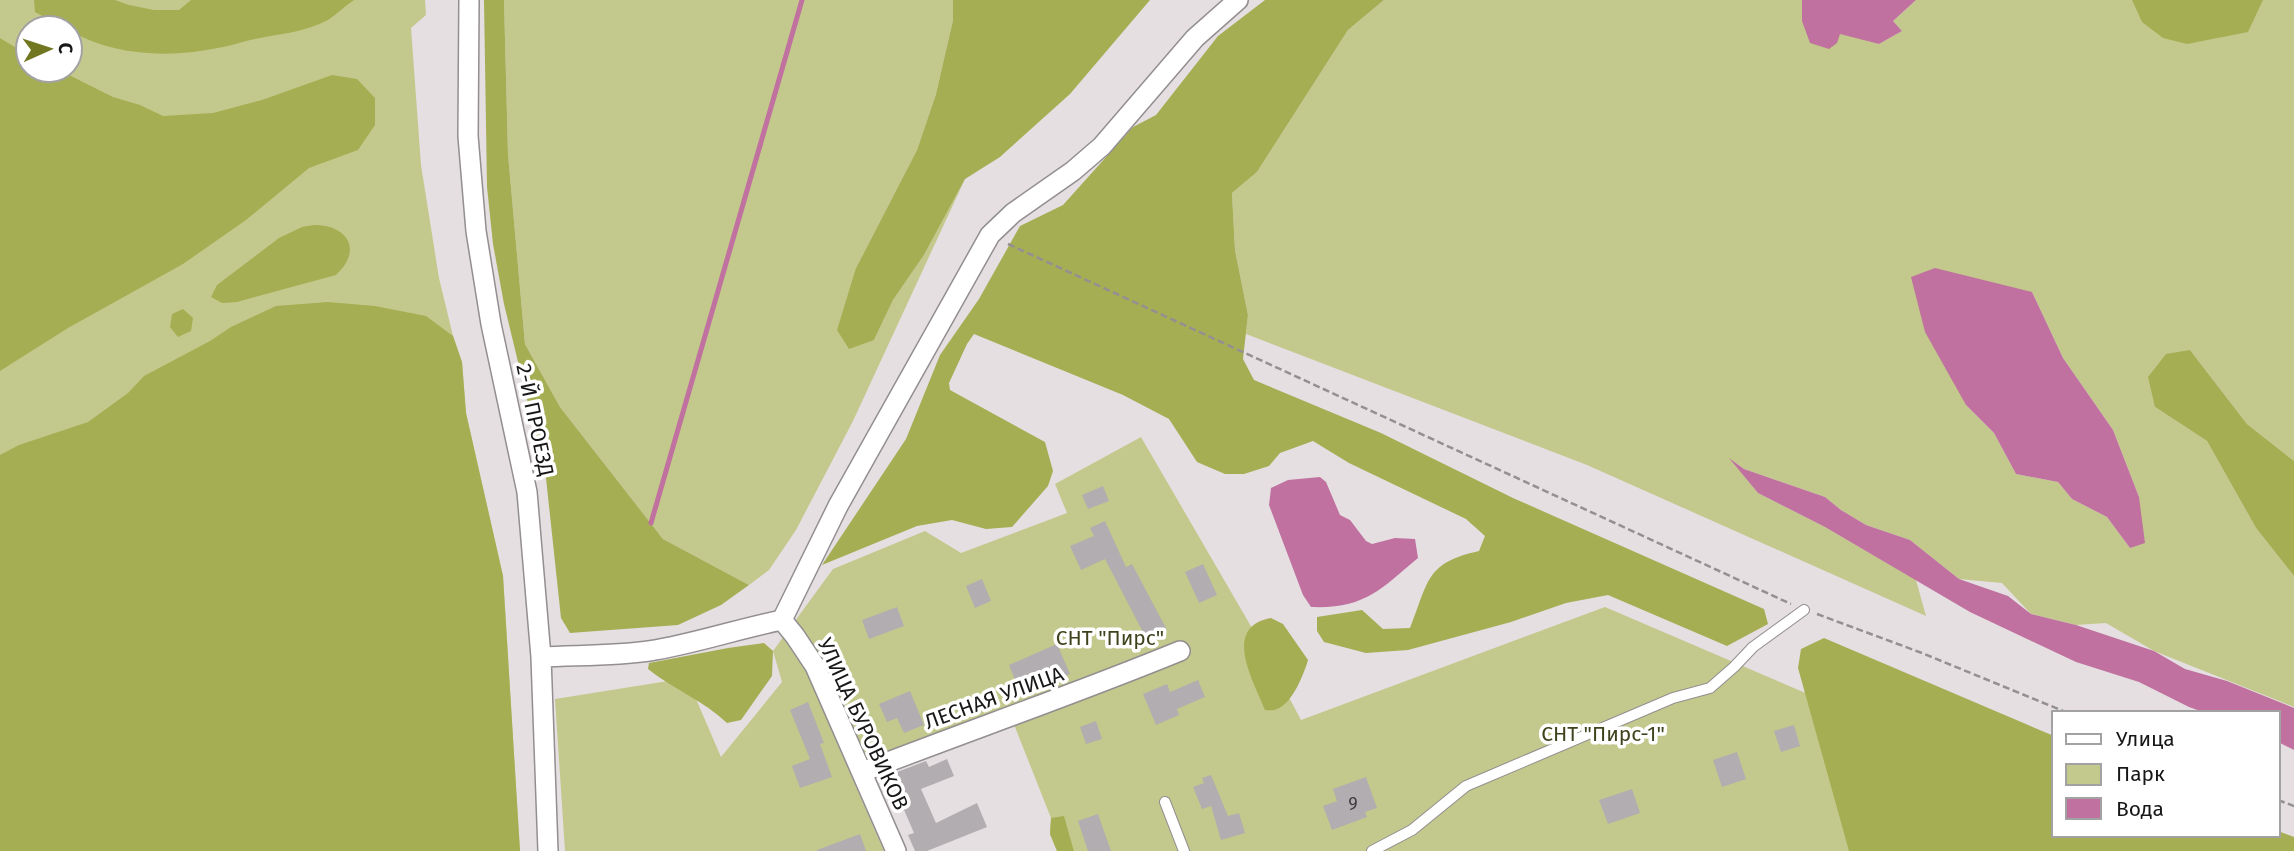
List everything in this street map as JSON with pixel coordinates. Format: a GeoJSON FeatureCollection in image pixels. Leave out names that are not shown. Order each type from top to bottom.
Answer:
{"type":"FeatureCollection","features":[{"type":"Feature","properties":{"kind":"street","name":"2-Й ПРОЕЗД"},"geometry":{"type":"LineString","coordinates":[[469,0],[468,136],[476,231],[491,324],[527,492],[541,657],[548,851]]}},
{"type":"Feature","properties":{"kind":"street"},"geometry":{"type":"LineString","coordinates":[[541,657],[646,651],[682,645],[740,628],[782,620],[838,506],[990,235],[1013,213],[1073,171],[1102,146],[1195,38],[1238,0]]}},
{"type":"Feature","properties":{"kind":"street","name":"УЛИЦА БУРОВИКОВ"},"geometry":{"type":"LineString","coordinates":[[782,620],[815,666],[896,851]]}},
{"type":"Feature","properties":{"kind":"street","name":"ЛЕСНАЯ УЛИЦА"},"geometry":{"type":"LineString","coordinates":[[862,772],[1105,682],[1180,651]]}},
{"type":"Feature","properties":{"kind":"lane"},"geometry":{"type":"LineString","coordinates":[[1372,851],[1412,830],[1466,786],[1672,698],[1710,688],[1753,647],[1804,610]]}},
{"type":"Feature","properties":{"kind":"lane"},"geometry":{"type":"LineString","coordinates":[[1165,802],[1184,851]]}},
{"type":"Feature","properties":{"kind":"path"},"geometry":{"type":"LineString","coordinates":[[990,235],[1804,610],[1922,653],[2063,711]]}},
{"type":"Feature","properties":{"kind":"green space"},"geometry":{"type":"Polygon","coordinates":[[[0,0],[425,0],[426,15],[411,28],[421,165],[439,278],[462,362],[466,413],[503,576],[520,851],[0,851],[0,0]]]}},
{"type":"Feature","properties":{"kind":"green space"},"geometry":{"type":"Polygon","coordinates":[[[34,0],[115,0],[154,10],[179,10],[191,0],[354,0],[328,20],[302,30],[204,51],[164,54],[125,50],[84,38],[84,14],[35,12],[34,0]]]}},
{"type":"Feature","properties":{"kind":"green space"},"geometry":{"type":"Polygon","coordinates":[[[484,0],[504,0],[508,154],[525,344],[560,407],[663,539],[749,585],[721,605],[678,625],[570,633],[561,618],[546,478],[504,304],[493,244],[487,187],[484,0]]]}},
{"type":"Feature","properties":{"kind":"green space"},"geometry":{"type":"Polygon","coordinates":[[[504,0],[953,0],[953,20],[936,94],[917,150],[856,268],[874,340],[893,300],[924,255],[965,179],[853,421],[796,530],[769,570],[749,585],[663,539],[560,407],[525,344],[508,154],[504,0]]]}},
{"type":"Feature","properties":{"kind":"green space"},"geometry":{"type":"Polygon","coordinates":[[[953,0],[1150,0],[1070,94],[1000,157],[965,179],[924,255],[893,300],[874,340],[849,349],[837,330],[856,268],[917,150],[936,94],[953,20],[953,0]]]}},
{"type":"Feature","properties":{"kind":"green space"},"geometry":{"type":"Polygon","coordinates":[[[1265,0],[1384,0],[1348,30],[1257,172],[1232,193],[1235,250],[1248,315],[1243,359],[1254,380],[1381,433],[1513,498],[1764,609],[1768,624],[1727,646],[1608,595],[1566,603],[1511,622],[1408,650],[1366,653],[1324,642],[1317,631],[1317,617],[1362,610],[1383,629],[1410,628],[1431,576],[1448,561],[1479,551],[1485,536],[1466,519],[1349,463],[1313,441],[1280,453],[1269,466],[1244,474],[1225,474],[1197,462],[1169,419],[1123,395],[974,334],[949,383],[950,390],[1045,442],[1053,471],[1048,486],[1012,527],[986,529],[952,520],[917,526],[822,565],[906,439],[940,355],[979,299],[1020,226],[1063,205],[1133,127],[1156,115],[1218,36],[1265,0]]]}},
{"type":"Feature","properties":{"kind":"green space"},"geometry":{"type":"Polygon","coordinates":[[[1384,0],[1802,0],[1802,21],[1879,44],[1902,31],[1893,21],[1916,0],[2294,0],[2294,461],[2247,424],[2190,350],[2155,407],[2207,441],[2256,528],[2294,576],[2294,707],[2154,651],[2106,623],[2076,625],[2031,614],[2002,583],[1959,579],[1910,540],[1866,525],[1825,497],[1744,469],[1732,460],[1758,493],[1825,527],[1916,580],[1926,616],[1587,465],[1246,334],[1248,315],[1235,250],[1232,193],[1257,172],[1348,30],[1384,0]],[[2032,292],[1966,405],[1994,433],[2016,474],[2058,482],[2072,499],[2107,517],[2130,548],[2139,497],[2113,430],[2063,358],[2032,292]]]}},
{"type":"Feature","properties":{"kind":"green space"},"geometry":{"type":"Polygon","coordinates":[[[2132,0],[2263,0],[2248,32],[2187,44],[2163,38],[2142,22],[2132,0]]]}},
{"type":"Feature","properties":{"kind":"green space"},"geometry":{"type":"Polygon","coordinates":[[[0,38],[14,46],[14,84],[84,82],[163,116],[213,113],[262,100],[332,75],[357,79],[375,98],[375,125],[358,150],[309,168],[246,220],[183,264],[68,328],[0,371],[0,38]]]}},
{"type":"Feature","properties":{"kind":"green space"},"geometry":{"type":"Polygon","coordinates":[[[314,225],[336,229],[348,241],[349,257],[336,275],[237,302],[222,303],[211,297],[217,285],[279,238],[302,227],[314,225]]]}},
{"type":"Feature","properties":{"kind":"green space"},"geometry":{"type":"Polygon","coordinates":[[[328,302],[375,306],[426,316],[453,336],[462,362],[466,413],[503,576],[520,851],[0,851],[0,455],[19,445],[88,422],[128,393],[144,376],[231,327],[276,306],[328,302]]]}},
{"type":"Feature","properties":{"kind":"green space"},"geometry":{"type":"Polygon","coordinates":[[[183,309],[193,318],[191,331],[178,337],[170,327],[172,314],[183,309]]]}},
{"type":"Feature","properties":{"kind":"green space"},"geometry":{"type":"Polygon","coordinates":[[[2190,350],[2247,424],[2294,461],[2294,576],[2256,528],[2207,441],[2155,407],[2148,377],[2166,354],[2190,350]]]}},
{"type":"Feature","properties":{"kind":"green space"},"geometry":{"type":"Polygon","coordinates":[[[1141,437],[1252,628],[1301,720],[1605,607],[1822,700],[1870,851],[1057,851],[1050,834],[1051,818],[1013,722],[854,782],[884,851],[565,851],[555,699],[687,678],[721,757],[782,682],[773,651],[833,569],[925,531],[961,553],[1067,513],[1055,484],[1141,437]]]}},
{"type":"Feature","properties":{"kind":"green space"},"geometry":{"type":"Polygon","coordinates":[[[1271,618],[1283,624],[1308,660],[1288,701],[1276,710],[1265,710],[1249,671],[1244,644],[1247,632],[1256,623],[1271,618]]]}},
{"type":"Feature","properties":{"kind":"green space"},"geometry":{"type":"Polygon","coordinates":[[[1824,638],[2052,735],[2052,837],[2280,837],[2280,832],[2294,837],[2294,851],[1849,851],[1798,668],[1801,649],[1824,638]]]}},
{"type":"Feature","properties":{"kind":"green space"},"geometry":{"type":"Polygon","coordinates":[[[764,643],[773,651],[772,676],[741,720],[727,723],[648,669],[649,663],[764,643]]]}},
{"type":"Feature","properties":{"kind":"green space"},"geometry":{"type":"Polygon","coordinates":[[[1064,816],[1074,851],[1057,851],[1050,834],[1051,818],[1064,816]]]}},
{"type":"Feature","properties":{"kind":"water"},"geometry":{"type":"Polygon","coordinates":[[[1802,0],[1916,0],[1893,21],[1902,31],[1879,44],[1840,34],[1837,43],[1829,49],[1810,43],[1802,21],[1802,0]]]}},
{"type":"Feature","properties":{"kind":"water"},"geometry":{"type":"Polygon","coordinates":[[[1935,268],[2032,292],[2063,358],[2113,430],[2139,497],[2145,543],[2130,548],[2107,517],[2072,499],[2058,482],[2016,474],[1994,433],[1966,405],[1925,332],[1911,277],[1935,268]]]}},
{"type":"Feature","properties":{"kind":"water"},"geometry":{"type":"Polygon","coordinates":[[[1729,458],[1744,469],[1825,497],[1866,525],[1910,540],[1959,579],[2008,596],[2031,614],[2076,625],[2154,651],[2185,669],[2227,681],[2294,708],[2294,750],[2280,743],[2280,711],[2200,711],[2139,682],[2076,662],[1970,612],[1825,527],[1758,493],[1729,458]]]}},
{"type":"Feature","properties":{"kind":"water"},"geometry":{"type":"Polygon","coordinates":[[[1320,477],[1326,482],[1340,515],[1350,520],[1366,541],[1372,544],[1395,538],[1415,539],[1418,558],[1381,588],[1345,605],[1311,607],[1303,595],[1269,505],[1271,488],[1288,480],[1320,477]]]}},
{"type":"Feature","properties":{"kind":"building"},"geometry":{"type":"Polygon","coordinates":[[[1103,486],[1109,501],[1088,509],[1082,495],[1103,486]]]}},
{"type":"Feature","properties":{"kind":"building"},"geometry":{"type":"Polygon","coordinates":[[[1105,521],[1126,567],[1132,564],[1167,630],[1147,640],[1105,559],[1081,570],[1070,546],[1094,536],[1090,528],[1105,521]]]}},
{"type":"Feature","properties":{"kind":"building"},"geometry":{"type":"Polygon","coordinates":[[[1203,564],[1217,595],[1199,603],[1185,572],[1203,564]]]}},
{"type":"Feature","properties":{"kind":"building"},"geometry":{"type":"Polygon","coordinates":[[[982,579],[991,601],[975,608],[966,586],[982,579]]]}},
{"type":"Feature","properties":{"kind":"building"},"geometry":{"type":"Polygon","coordinates":[[[897,607],[904,626],[869,639],[862,620],[897,607]]]}},
{"type":"Feature","properties":{"kind":"building"},"geometry":{"type":"Polygon","coordinates":[[[1057,644],[1070,674],[1052,681],[1046,669],[1016,682],[1009,665],[1057,644]]]}},
{"type":"Feature","properties":{"kind":"building"},"geometry":{"type":"Polygon","coordinates":[[[1198,680],[1205,697],[1177,709],[1179,715],[1156,725],[1143,694],[1167,684],[1170,692],[1198,680]]]}},
{"type":"Feature","properties":{"kind":"building"},"geometry":{"type":"Polygon","coordinates":[[[910,691],[924,725],[904,733],[897,718],[887,722],[879,704],[910,691]]]}},
{"type":"Feature","properties":{"kind":"building"},"geometry":{"type":"Polygon","coordinates":[[[808,702],[824,743],[820,744],[832,777],[800,788],[792,766],[810,759],[790,710],[808,702]]]}},
{"type":"Feature","properties":{"kind":"building"},"geometry":{"type":"Polygon","coordinates":[[[1096,721],[1102,739],[1086,744],[1080,727],[1096,721]]]}},
{"type":"Feature","properties":{"kind":"building"},"geometry":{"type":"Polygon","coordinates":[[[1794,725],[1800,746],[1781,752],[1774,731],[1794,725]]]}},
{"type":"Feature","properties":{"kind":"building"},"geometry":{"type":"Polygon","coordinates":[[[1737,752],[1746,779],[1722,787],[1713,760],[1737,752]]]}},
{"type":"Feature","properties":{"kind":"building"},"geometry":{"type":"Polygon","coordinates":[[[947,759],[954,776],[921,789],[936,823],[977,803],[987,827],[927,851],[915,851],[908,835],[914,833],[895,789],[890,791],[884,777],[926,761],[929,767],[947,759]]]}},
{"type":"Feature","properties":{"kind":"building"},"geometry":{"type":"Polygon","coordinates":[[[1211,775],[1228,816],[1239,813],[1245,833],[1221,840],[1211,806],[1202,809],[1193,787],[1204,783],[1202,778],[1211,775]]]}},
{"type":"Feature","properties":{"kind":"building"},"geometry":{"type":"Polygon","coordinates":[[[1366,777],[1377,808],[1365,812],[1367,817],[1332,830],[1323,806],[1337,801],[1333,789],[1366,777]]]}},
{"type":"Feature","properties":{"kind":"building"},"geometry":{"type":"Polygon","coordinates":[[[1632,789],[1640,813],[1608,824],[1599,800],[1632,789]]]}},
{"type":"Feature","properties":{"kind":"building"},"geometry":{"type":"Polygon","coordinates":[[[1098,814],[1111,851],[1088,851],[1078,821],[1098,814]]]}},
{"type":"Feature","properties":{"kind":"building"},"geometry":{"type":"Polygon","coordinates":[[[860,834],[866,851],[817,851],[817,850],[860,834]]]}},
{"type":"Feature","properties":{"kind":"waterway"},"geometry":{"type":"LineString","coordinates":[[651,523],[802,0]]}},
{"type":"Feature","properties":{"kind":"park label","name":"СНТ \"Пирс\""},"geometry":{"type":"Point","coordinates":[1110,638]}},
{"type":"Feature","properties":{"kind":"park label","name":"СНТ \"Пирс-1\""},"geometry":{"type":"Point","coordinates":[1603,734]}}]}
